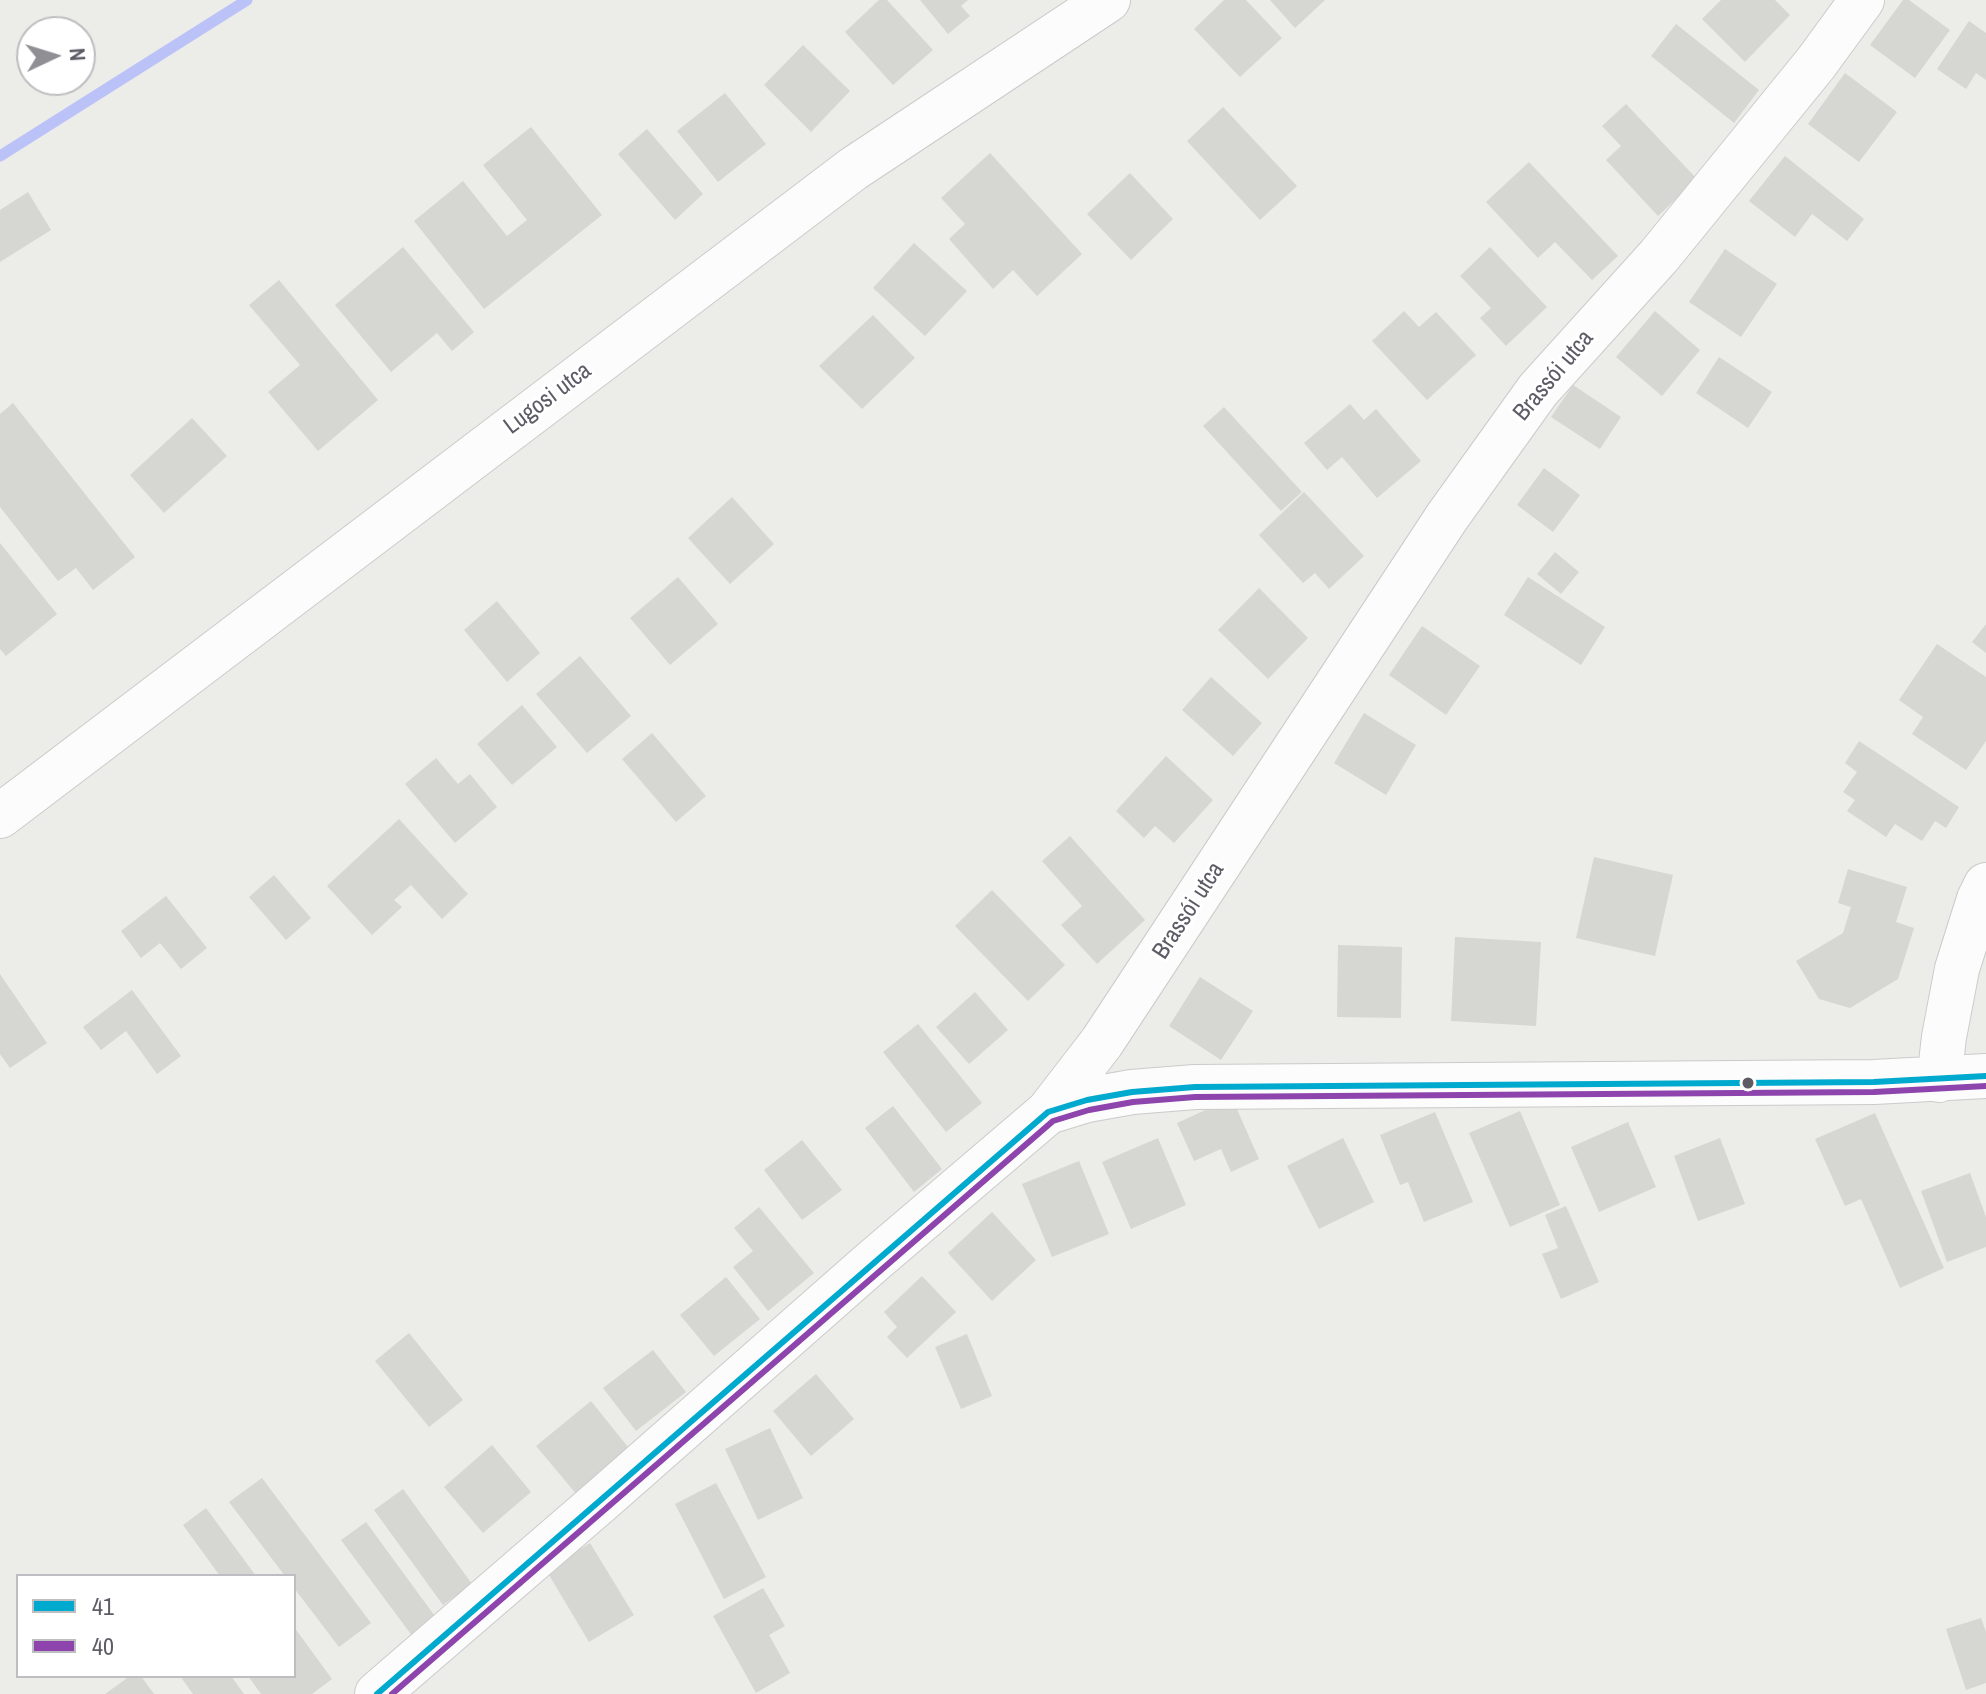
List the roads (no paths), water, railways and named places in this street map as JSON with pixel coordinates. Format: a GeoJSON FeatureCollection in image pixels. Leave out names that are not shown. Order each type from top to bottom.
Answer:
{"type":"FeatureCollection","features":[{"type":"Feature","properties":{"kind":"street","name":"Lugosi utca"},"geometry":{"type":"LineString","coordinates":[[0,816],[853,169],[1108,0]]}},
{"type":"Feature","properties":{"kind":"street","name":"Brassói utca"},"geometry":{"type":"LineString","coordinates":[[377,1694],[1048,1112],[1102,1042],[1447,517],[1511,426],[1538,390],[1659,256],[1816,63],[1862,0]]}},
{"type":"Feature","properties":{"kind":"street"},"geometry":{"type":"LineString","coordinates":[[1939,1080],[1957,969],[1986,885]]}},
{"type":"Feature","properties":{"kind":"street"},"geometry":{"type":"LineString","coordinates":[[1048,1112],[1087,1100],[1132,1092],[1195,1087],[1939,1080],[1986,1076]]}},
{"type":"Feature","properties":{"kind":"waterway"},"geometry":{"type":"LineString","coordinates":[[0,156],[247,0]]}}]}
